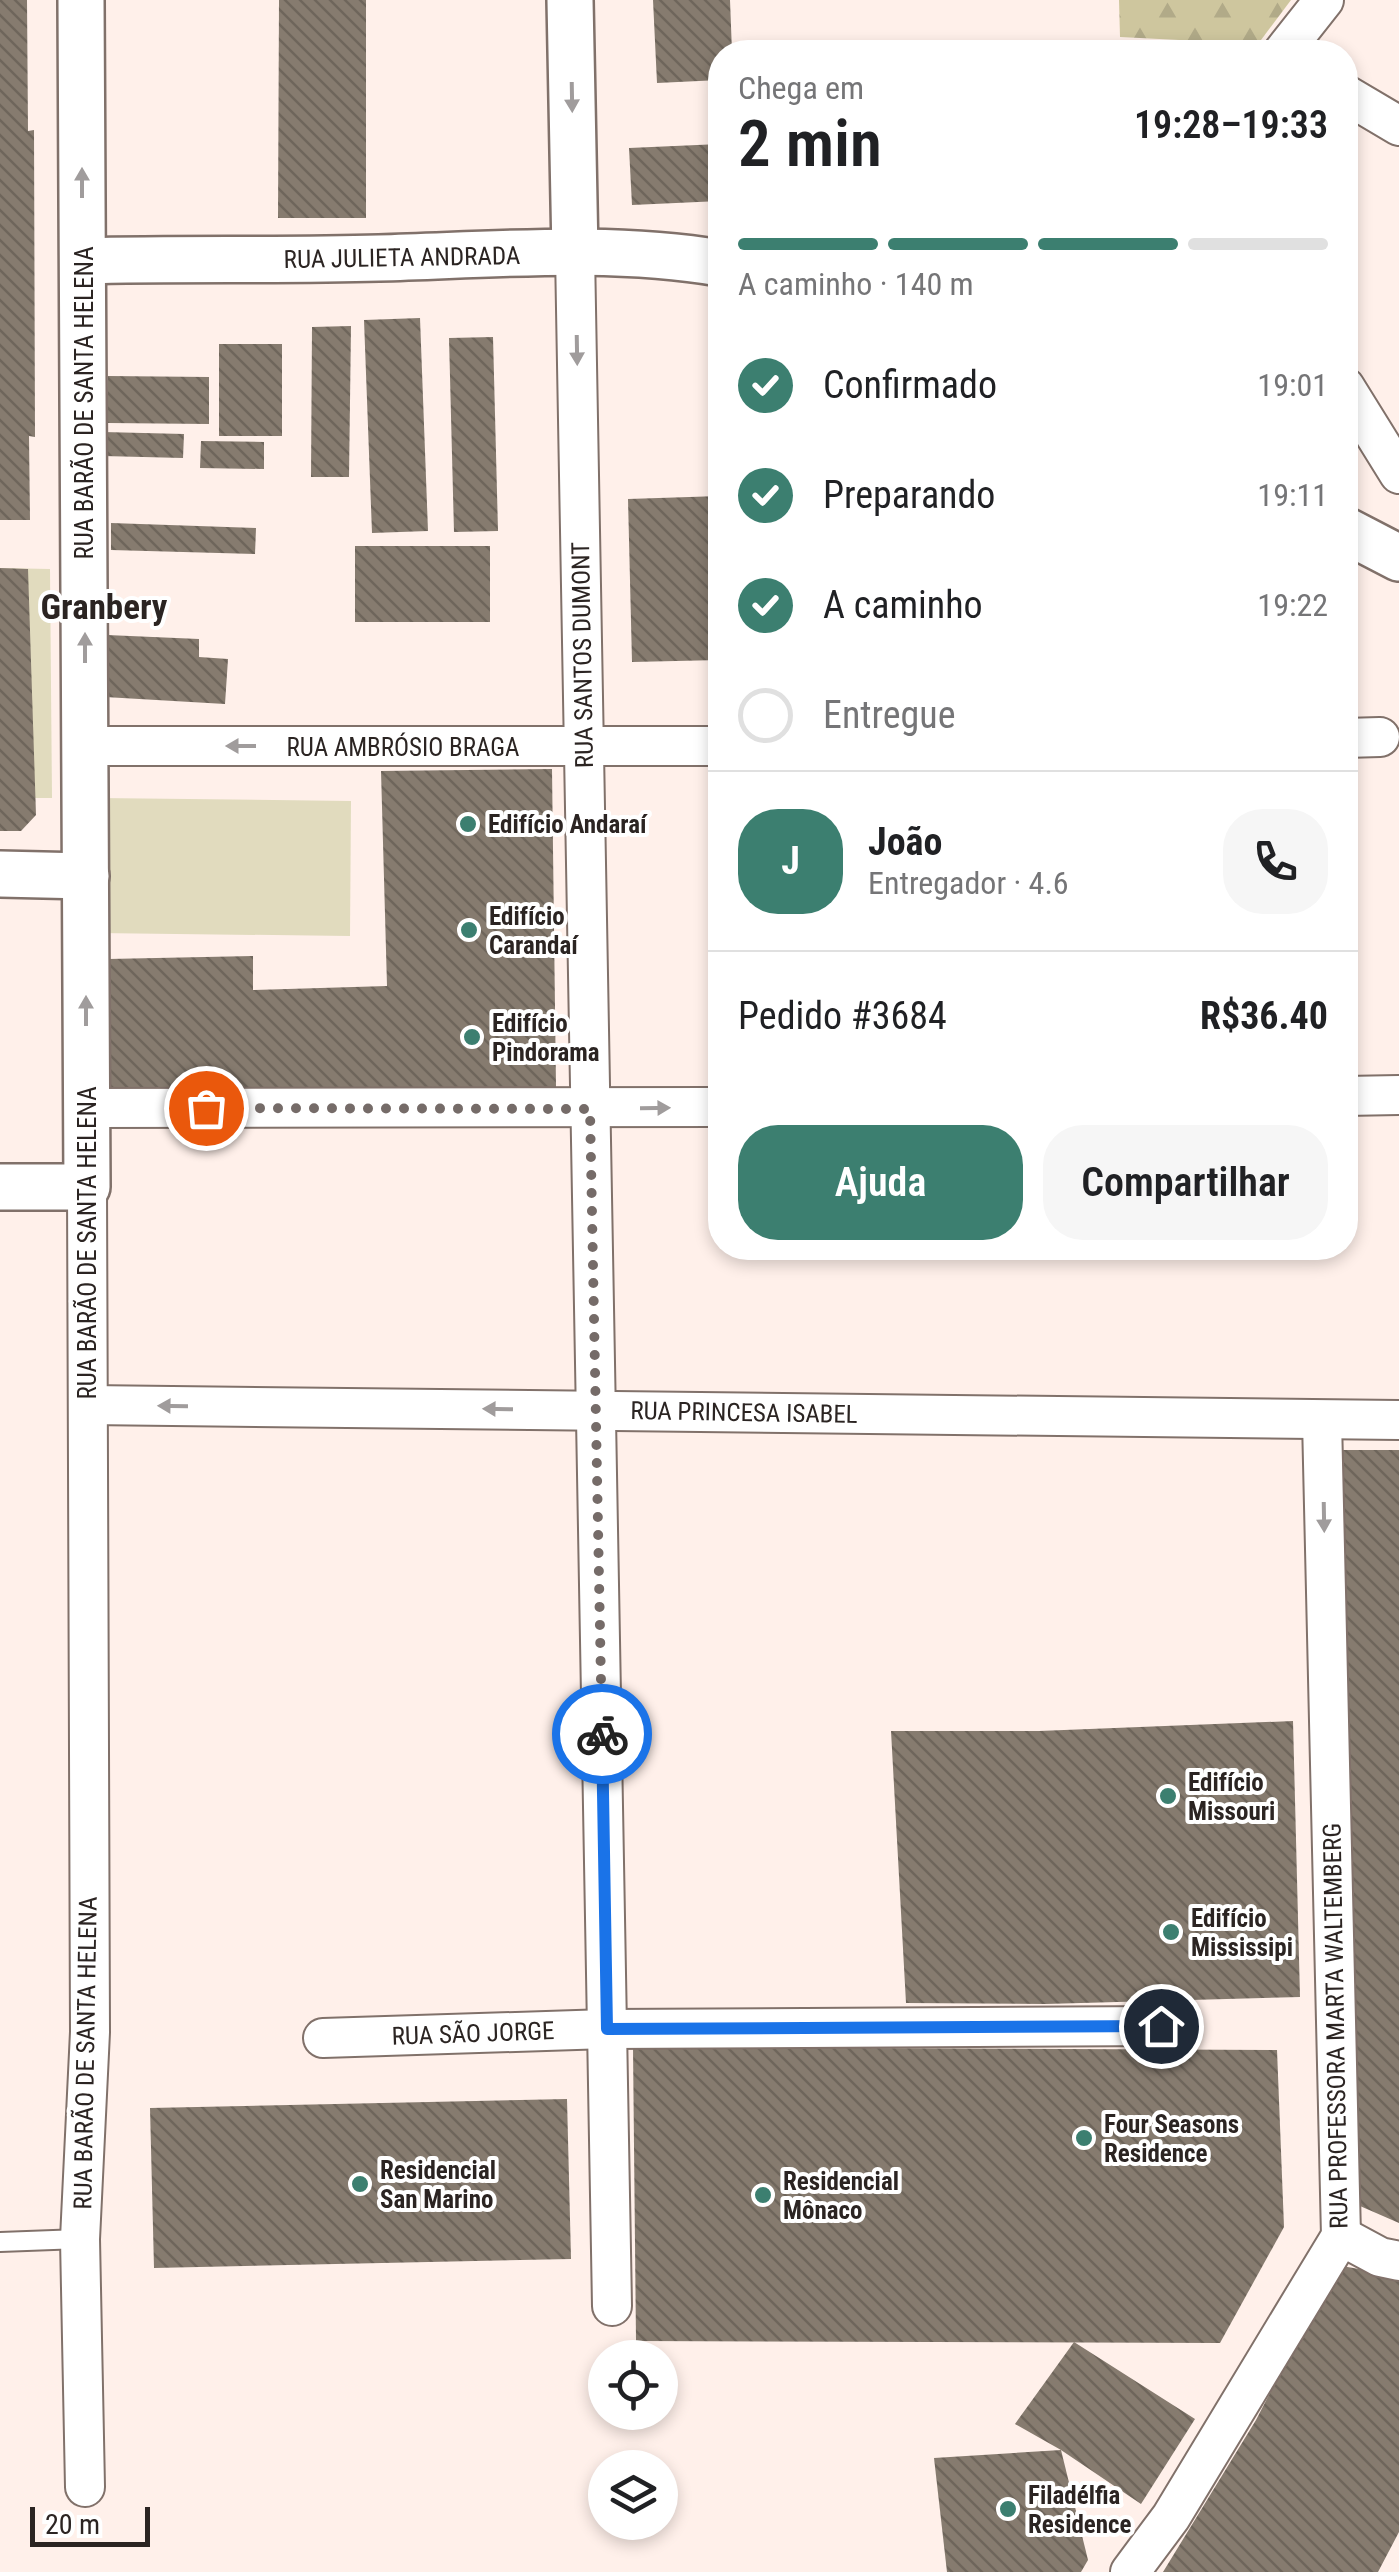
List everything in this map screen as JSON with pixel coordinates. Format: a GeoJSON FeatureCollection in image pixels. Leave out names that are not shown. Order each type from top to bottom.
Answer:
{"type":"FeatureCollection","features":[{"type":"Feature","properties":{"kind":"street","name":"RUA BARÃO DE SANTA HELENA"},"geometry":{"type":"LineString","coordinates":[[81,0],[90,2032],[80,2238],[85,2487]]}},
{"type":"Feature","properties":{"kind":"street","name":"RUA SANTOS DUMONT"},"geometry":{"type":"LineString","coordinates":[[570,0],[612,2306]]}},
{"type":"Feature","properties":{"kind":"street"},"geometry":{"type":"LineString","coordinates":[[1292,40],[1324,0]]}},
{"type":"Feature","properties":{"kind":"street"},"geometry":{"type":"LineString","coordinates":[[1358,102],[1399,126]]}},
{"type":"Feature","properties":{"kind":"street","name":"RUA JULIETA ANDRADA"},"geometry":{"type":"LineString","coordinates":[[83,261],[290,261],[575,253],[708,262]]}},
{"type":"Feature","properties":{"kind":"street"},"geometry":{"type":"LineString","coordinates":[[1358,408],[1399,474]]}},
{"type":"Feature","properties":{"kind":"street"},"geometry":{"type":"LineString","coordinates":[[1358,537],[1399,558]]}},
{"type":"Feature","properties":{"kind":"street","name":"RUA AMBRÓSIO BRAGA"},"geometry":{"type":"LineString","coordinates":[[86,746],[708,746]]}},
{"type":"Feature","properties":{"kind":"street"},"geometry":{"type":"LineString","coordinates":[[0,874],[86,876]]}},
{"type":"Feature","properties":{"kind":"street"},"geometry":{"type":"LineString","coordinates":[[1358,1096],[1399,1095]]}},
{"type":"Feature","properties":{"kind":"street"},"geometry":{"type":"LineString","coordinates":[[87,1108],[708,1107]]}},
{"type":"Feature","properties":{"kind":"street"},"geometry":{"type":"LineString","coordinates":[[0,1187],[87,1187]]}},
{"type":"Feature","properties":{"kind":"street","name":"RUA PRINCESA ISABEL"},"geometry":{"type":"LineString","coordinates":[[88,1404],[1399,1420]]}},
{"type":"Feature","properties":{"kind":"street","name":"RUA PROFESSORA MARTA WALTEMBERG"},"geometry":{"type":"LineString","coordinates":[[1130,2572],[1171,2517],[1341,2236],[1322,1420]]}},
{"type":"Feature","properties":{"kind":"street","name":"RUA SÃO JORGE"},"geometry":{"type":"LineString","coordinates":[[323,2038],[607,2029],[1164,2026]]}},
{"type":"Feature","properties":{"kind":"street"},"geometry":{"type":"LineString","coordinates":[[1341,2236],[1399,2261]]}},
{"type":"Feature","properties":{"kind":"lane"},"geometry":{"type":"LineString","coordinates":[[0,2242],[80,2238]]}},
{"type":"Feature","properties":{"kind":"shaded area"},"geometry":{"type":"Polygon","coordinates":[[[0,568],[50,569],[52,798],[0,798],[0,568]]]}},
{"type":"Feature","properties":{"kind":"shaded area"},"geometry":{"type":"Polygon","coordinates":[[[98,798],[351,801],[350,936],[96,933],[98,798]]]}},
{"type":"Feature","properties":{"kind":"green space"},"geometry":{"type":"Polygon","coordinates":[[[1119,0],[1291,0],[1261,40],[1120,37],[1119,0]]]}},
{"type":"Feature","properties":{"kind":"building"},"geometry":{"type":"Polygon","coordinates":[[[0,0],[27,0],[28,131],[34,130],[35,437],[29,436],[30,520],[0,520],[0,0]]]}},
{"type":"Feature","properties":{"kind":"building"},"geometry":{"type":"Polygon","coordinates":[[[279,0],[366,0],[366,218],[278,218],[279,0]]]}},
{"type":"Feature","properties":{"kind":"building"},"geometry":{"type":"Polygon","coordinates":[[[653,0],[730,0],[732,40],[708,40],[708,81],[657,83],[653,0]]]}},
{"type":"Feature","properties":{"kind":"building"},"geometry":{"type":"Polygon","coordinates":[[[708,145],[708,202],[632,205],[629,148],[708,145]]]}},
{"type":"Feature","properties":{"kind":"building"},"geometry":{"type":"Polygon","coordinates":[[[420,318],[428,531],[372,533],[364,320],[420,318]]]}},
{"type":"Feature","properties":{"kind":"building"},"geometry":{"type":"Polygon","coordinates":[[[351,326],[349,477],[311,477],[312,327],[351,326]]]}},
{"type":"Feature","properties":{"kind":"building"},"geometry":{"type":"Polygon","coordinates":[[[493,337],[498,531],[454,532],[449,338],[493,337]]]}},
{"type":"Feature","properties":{"kind":"building"},"geometry":{"type":"Polygon","coordinates":[[[219,344],[282,344],[282,436],[219,436],[219,344]]]}},
{"type":"Feature","properties":{"kind":"building"},"geometry":{"type":"Polygon","coordinates":[[[108,376],[209,377],[209,424],[108,423],[108,376]]]}},
{"type":"Feature","properties":{"kind":"building"},"geometry":{"type":"Polygon","coordinates":[[[103,432],[184,434],[183,458],[103,456],[103,432]]]}},
{"type":"Feature","properties":{"kind":"building"},"geometry":{"type":"Polygon","coordinates":[[[201,441],[264,442],[264,469],[200,468],[201,441]]]}},
{"type":"Feature","properties":{"kind":"building"},"geometry":{"type":"Polygon","coordinates":[[[708,496],[708,660],[632,662],[628,499],[708,496]]]}},
{"type":"Feature","properties":{"kind":"building"},"geometry":{"type":"Polygon","coordinates":[[[111,523],[256,528],[255,554],[111,550],[111,523]]]}},
{"type":"Feature","properties":{"kind":"building"},"geometry":{"type":"Polygon","coordinates":[[[355,546],[490,546],[490,622],[355,622],[355,546]]]}},
{"type":"Feature","properties":{"kind":"building"},"geometry":{"type":"Polygon","coordinates":[[[0,568],[28,569],[36,815],[21,831],[0,831],[0,568]]]}},
{"type":"Feature","properties":{"kind":"building"},"geometry":{"type":"Polygon","coordinates":[[[107,635],[199,639],[199,657],[228,659],[225,704],[105,697],[107,635]]]}},
{"type":"Feature","properties":{"kind":"building"},"geometry":{"type":"Polygon","coordinates":[[[552,769],[556,1087],[109,1095],[108,1034],[101,999],[109,992],[108,959],[253,956],[253,990],[387,986],[381,771],[552,769]]]}},
{"type":"Feature","properties":{"kind":"building"},"geometry":{"type":"Polygon","coordinates":[[[1336,1450],[1399,1450],[1399,2223],[1360,2206],[1350,2179],[1336,1450]]]}},
{"type":"Feature","properties":{"kind":"building"},"geometry":{"type":"Polygon","coordinates":[[[1293,1721],[1300,1997],[1045,2004],[906,2003],[891,1731],[1039,1731],[1293,1721]]]}},
{"type":"Feature","properties":{"kind":"building"},"geometry":{"type":"Polygon","coordinates":[[[633,2047],[1277,2050],[1284,2227],[1220,2343],[636,2340],[633,2047]]]}},
{"type":"Feature","properties":{"kind":"building","name":"Residencial San Marino"},"geometry":{"type":"Polygon","coordinates":[[[567,2099],[571,2259],[154,2268],[150,2108],[567,2099]]]}},
{"type":"Feature","properties":{"kind":"building"},"geometry":{"type":"Polygon","coordinates":[[[1336,2265],[1399,2276],[1399,2532],[1378,2572],[1163,2572],[1256,2420],[1336,2265]]]}},
{"type":"Feature","properties":{"kind":"building"},"geometry":{"type":"Polygon","coordinates":[[[1074,2342],[1195,2419],[1141,2504],[1015,2424],[1074,2342]]]}},
{"type":"Feature","properties":{"kind":"building","name":"Filadélfia Residence"},"geometry":{"type":"Polygon","coordinates":[[[1061,2450],[1088,2560],[1081,2572],[947,2572],[934,2458],[1061,2450]]]}},
{"type":"Feature","properties":{"kind":"way so far"},"geometry":{"type":"LineString","coordinates":[[206,1108],[590,1109],[602,1734]]}},
{"type":"Feature","properties":{"kind":"place","name":"Edifício Andaraí"},"geometry":{"type":"Point","coordinates":[468,824]}},
{"type":"Feature","properties":{"kind":"place","name":"Edifício Carandaí"},"geometry":{"type":"Point","coordinates":[469,930]}},
{"type":"Feature","properties":{"kind":"place","name":"Edifício Pindorama"},"geometry":{"type":"Point","coordinates":[472,1037]}},
{"type":"Feature","properties":{"kind":"place","name":"Edifício Missouri"},"geometry":{"type":"Point","coordinates":[1168,1796]}},
{"type":"Feature","properties":{"kind":"place","name":"Edifício Mississipi"},"geometry":{"type":"Point","coordinates":[1171,1932]}},
{"type":"Feature","properties":{"kind":"place","name":"Four Seasons Residence"},"geometry":{"type":"Point","coordinates":[1084,2138]}},
{"type":"Feature","properties":{"kind":"place","name":"Residencial San Marino"},"geometry":{"type":"Point","coordinates":[360,2184]}},
{"type":"Feature","properties":{"kind":"place","name":"Residencial Mônaco"},"geometry":{"type":"Point","coordinates":[763,2195]}},
{"type":"Feature","properties":{"kind":"place","name":"Filadélfia Residence"},"geometry":{"type":"Point","coordinates":[1008,2509]}},
{"type":"Feature","properties":{"kind":"district","name":"Granbery"},"geometry":{"type":"Point","coordinates":[104,607]}},
{"type":"Feature","properties":{"kind":"route"},"geometry":{"type":"LineString","coordinates":[[602,1734],[607,2029],[1161,2026]]}}]}
